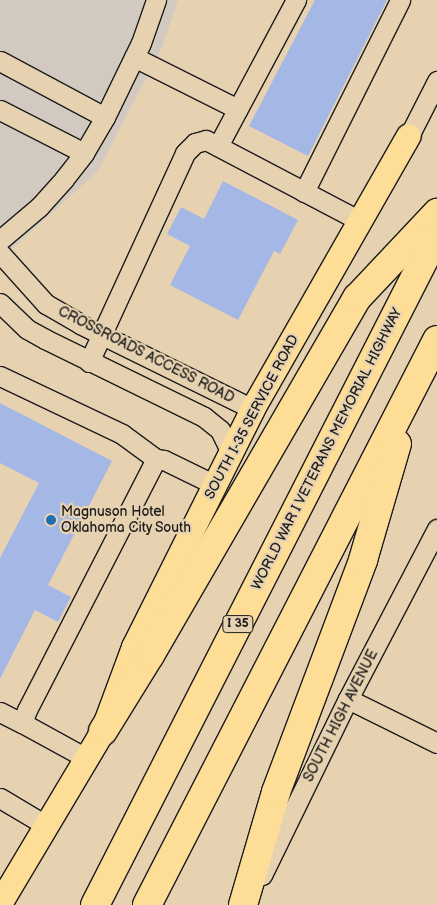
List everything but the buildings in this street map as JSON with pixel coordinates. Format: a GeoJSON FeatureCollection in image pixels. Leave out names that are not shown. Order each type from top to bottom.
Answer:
{"type":"FeatureCollection","features":[{"type":"Feature","properties":{"kind":"highway"},"geometry":{"type":"LineString","coordinates":[[103,731],[150,655],[357,298],[437,213]]}},
{"type":"Feature","properties":{"kind":"highway","name":"WORLD WAR I VETERANS MEMORIAL HIGHWAY"},"geometry":{"type":"LineString","coordinates":[[95,905],[437,234]]}},
{"type":"Feature","properties":{"kind":"highway"},"geometry":{"type":"LineString","coordinates":[[147,905],[437,340]]}},
{"type":"Feature","properties":{"kind":"highway"},"geometry":{"type":"LineString","coordinates":[[242,905],[276,792],[362,560],[416,381]]}},
{"type":"Feature","properties":{"kind":"main road","name":"SOUTH I-35 SERVICE ROAD"},"geometry":{"type":"LineString","coordinates":[[0,904],[103,731],[134,647],[231,453],[409,136]]}},
{"type":"Feature","properties":{"kind":"street"},"geometry":{"type":"LineString","coordinates":[[0,240],[39,207],[84,154],[105,117],[134,57],[156,0]]}},
{"type":"Feature","properties":{"kind":"street"},"geometry":{"type":"LineString","coordinates":[[218,146],[296,0]]}},
{"type":"Feature","properties":{"kind":"street"},"geometry":{"type":"LineString","coordinates":[[304,192],[400,0]]}},
{"type":"Feature","properties":{"kind":"street"},"geometry":{"type":"LineString","coordinates":[[134,57],[238,109]]}},
{"type":"Feature","properties":{"kind":"street"},"geometry":{"type":"LineString","coordinates":[[0,61],[105,117]]}},
{"type":"Feature","properties":{"kind":"street"},"geometry":{"type":"LineString","coordinates":[[409,136],[437,81]]}},
{"type":"Feature","properties":{"kind":"street"},"geometry":{"type":"LineString","coordinates":[[0,110],[84,154]]}},
{"type":"Feature","properties":{"kind":"street"},"geometry":{"type":"LineString","coordinates":[[89,362],[185,153],[195,142],[206,140],[360,222]]}},
{"type":"Feature","properties":{"kind":"street","name":"CROSSROADS ACCESS ROAD"},"geometry":{"type":"LineString","coordinates":[[0,254],[46,304],[102,335],[254,409]]}},
{"type":"Feature","properties":{"kind":"street"},"geometry":{"type":"LineString","coordinates":[[0,303],[27,329],[89,362],[204,417],[220,430],[231,453]]}},
{"type":"Feature","properties":{"kind":"street"},"geometry":{"type":"LineString","coordinates":[[0,376],[122,434],[156,459],[164,460],[215,486]]}},
{"type":"Feature","properties":{"kind":"street"},"geometry":{"type":"LineString","coordinates":[[22,723],[156,459]]}},
{"type":"Feature","properties":{"kind":"street","name":"SOUTH HIGH AVENUE"},"geometry":{"type":"LineString","coordinates":[[247,905],[348,699],[437,529]]}},
{"type":"Feature","properties":{"kind":"street"},"geometry":{"type":"LineString","coordinates":[[348,699],[437,744]]}},
{"type":"Feature","properties":{"kind":"street"},"geometry":{"type":"LineString","coordinates":[[0,712],[86,758]]}},
{"type":"Feature","properties":{"kind":"street"},"geometry":{"type":"LineString","coordinates":[[0,798],[47,826]]}},
{"type":"Feature","properties":{"kind":"shaded area"},"geometry":{"type":"Polygon","coordinates":[[[0,0],[178,0],[162,47],[98,171],[0,260],[0,0]]]}},
{"type":"Feature","properties":{"kind":"place","name":"Magnuson Hotel Oklahoma City South"},"geometry":{"type":"Point","coordinates":[51,520]}}]}
